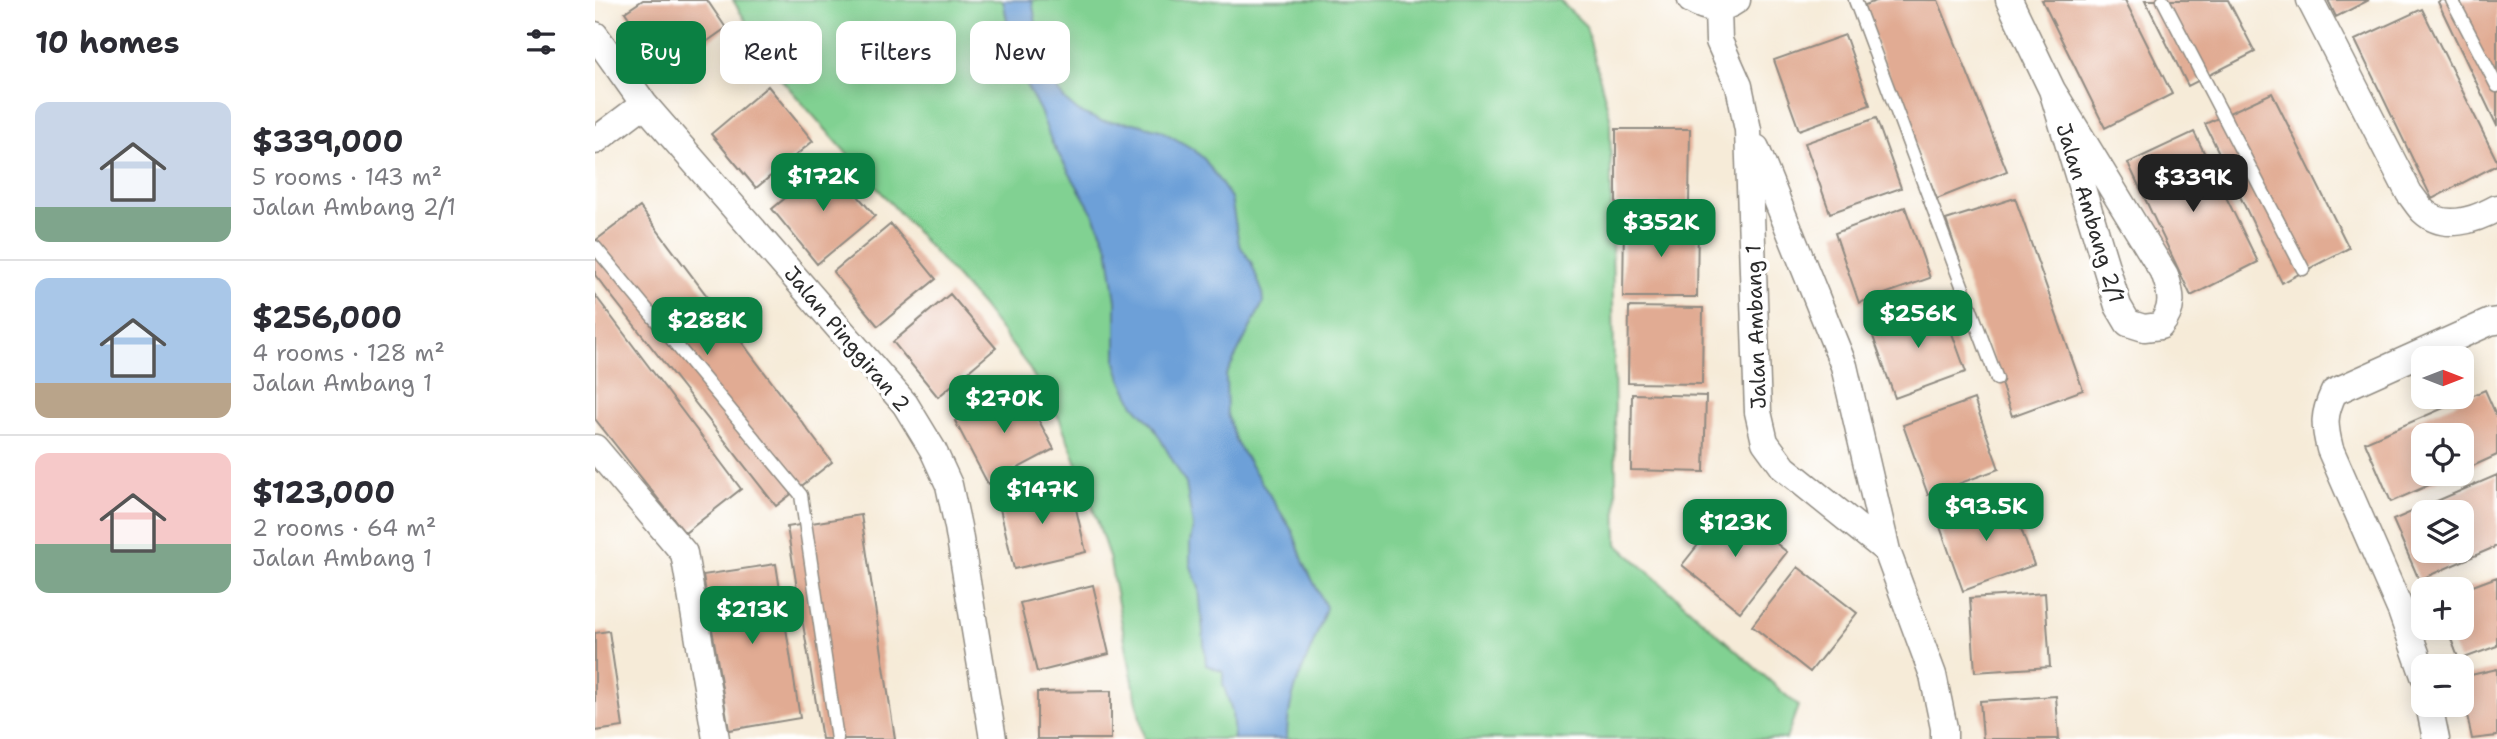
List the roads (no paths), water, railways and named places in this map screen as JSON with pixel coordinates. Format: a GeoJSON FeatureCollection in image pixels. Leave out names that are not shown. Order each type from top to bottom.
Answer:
{"type":"FeatureCollection","features":[{"type":"Feature","properties":{"kind":"street"},"geometry":{"type":"LineString","coordinates":[[1691,0],[1703,7],[1728,4]]}},
{"type":"Feature","properties":{"kind":"street","name":"Jalan Ambang 2/1"},"geometry":{"type":"LineString","coordinates":[[2009,0],[2052,90],[2165,275],[2172,293],[2171,304],[2170,314],[2160,326],[2144,328],[2129,323],[2118,306],[2052,90]]}},
{"type":"Feature","properties":{"kind":"street"},"geometry":{"type":"LineString","coordinates":[[2310,0],[2409,193],[2425,213],[2449,223],[2478,218],[2497,208]]}},
{"type":"Feature","properties":{"kind":"street","name":"Jalan Ambang 1"},"geometry":{"type":"LineString","coordinates":[[1728,4],[1719,41],[1739,86],[1748,131],[1758,412],[1765,442],[1784,468],[1887,551]]}},
{"type":"Feature","properties":{"kind":"street","name":"Jalan Pinggiran 2"},"geometry":{"type":"LineString","coordinates":[[595,35],[644,104],[905,404],[933,450],[949,485],[958,527],[993,739]]}},
{"type":"Feature","properties":{"kind":"street"},"geometry":{"type":"LineString","coordinates":[[595,141],[644,104]]}},
{"type":"Feature","properties":{"kind":"street","name":"Jalan Ambang 1"},"geometry":{"type":"LineString","coordinates":[[1748,131],[1844,366],[1887,551],[1933,675],[1944,739]]}},
{"type":"Feature","properties":{"kind":"street"},"geometry":{"type":"LineString","coordinates":[[2416,654],[2401,611],[2330,449],[2325,429],[2325,410],[2334,392],[2490,321],[2497,321]]}},
{"type":"Feature","properties":{"kind":"street"},"geometry":{"type":"LineString","coordinates":[[595,448],[684,553],[716,739]]}},
{"type":"Feature","properties":{"kind":"street"},"geometry":{"type":"LineString","coordinates":[[2431,717],[2435,739]]}},
{"type":"Feature","properties":{"kind":"lane"},"geometry":{"type":"LineString","coordinates":[[1855,0],[1997,379]]}},
{"type":"Feature","properties":{"kind":"lane"},"geometry":{"type":"LineString","coordinates":[[2163,0],[2303,269]]}},
{"type":"Feature","properties":{"kind":"lane"},"geometry":{"type":"LineString","coordinates":[[2452,0],[2497,86]]}},
{"type":"Feature","properties":{"kind":"lane"},"geometry":{"type":"LineString","coordinates":[[595,247],[801,495],[837,739]]}},
{"type":"Feature","properties":{"kind":"water"},"geometry":{"type":"Polygon","coordinates":[[[1003,0],[1032,0],[1036,21],[1007,21],[1003,0]]]}},
{"type":"Feature","properties":{"kind":"water"},"geometry":{"type":"Polygon","coordinates":[[[1026,84],[1054,84],[1065,100],[1079,112],[1101,121],[1134,123],[1160,130],[1193,149],[1205,160],[1231,198],[1239,244],[1251,262],[1262,291],[1263,303],[1226,375],[1227,414],[1236,442],[1293,532],[1304,563],[1326,607],[1291,702],[1287,739],[1234,739],[1232,711],[1223,684],[1223,672],[1206,665],[1199,588],[1190,564],[1193,527],[1186,484],[1153,426],[1134,405],[1121,379],[1116,362],[1116,301],[1108,247],[1094,215],[1052,143],[1040,111],[1026,84]]]}}]}
